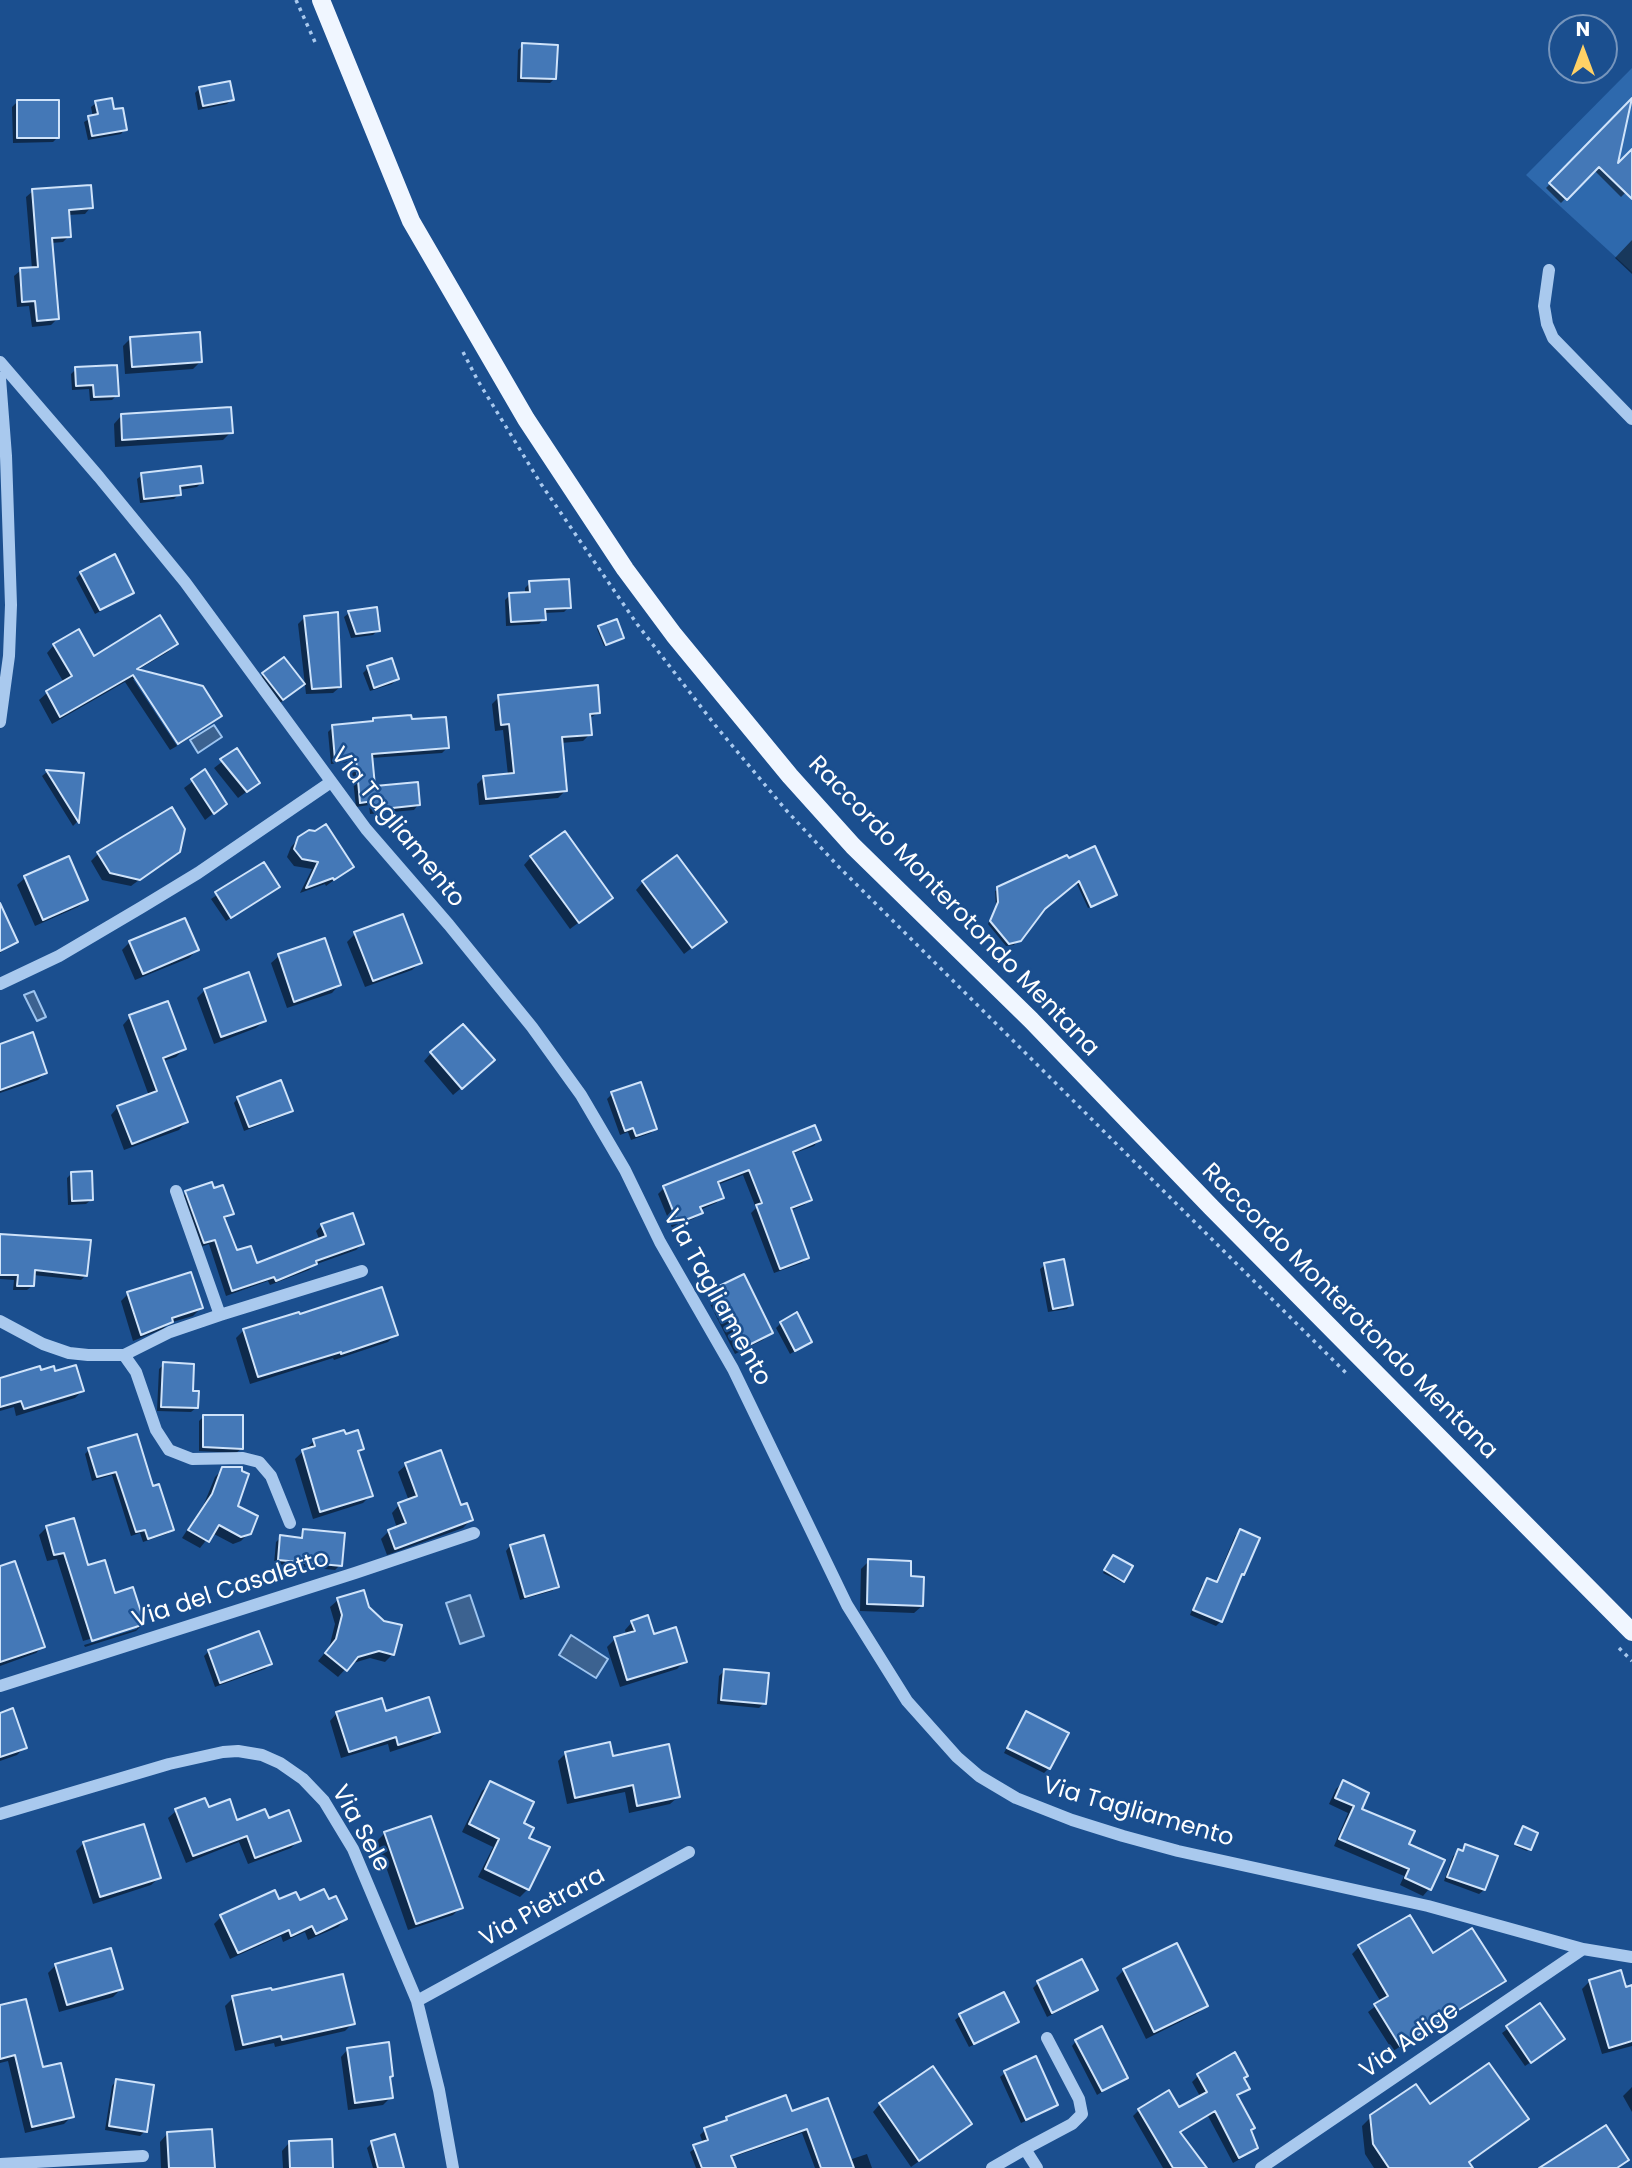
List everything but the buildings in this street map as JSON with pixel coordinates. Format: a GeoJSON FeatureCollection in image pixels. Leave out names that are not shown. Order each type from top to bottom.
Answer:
{"type":"FeatureCollection","features":[{"type":"Feature","properties":{"kind":"main road","name":"Raccordo Monterotondo Mentana"},"geometry":{"type":"LineString","coordinates":[[321,0],[411,221],[526,419],[625,569],[674,635],[790,776],[853,846],[1031,1020],[1240,1237],[1632,1632]]}},
{"type":"Feature","properties":{"kind":"street"},"geometry":{"type":"LineString","coordinates":[[1549,271],[1544,306],[1553,338],[1632,419]]}},
{"type":"Feature","properties":{"kind":"street","name":"Via Tagliamento"},"geometry":{"type":"LineString","coordinates":[[0,362],[185,582],[366,829],[532,1027],[581,1095],[733,1369],[847,1605],[907,1701],[957,1757],[979,1776],[1016,1798],[1098,1828],[1178,1851],[1428,1906],[1583,1949],[1632,1957]]}},
{"type":"Feature","properties":{"kind":"street"},"geometry":{"type":"LineString","coordinates":[[0,378],[6,456],[5,575],[9,656],[0,722]]}},
{"type":"Feature","properties":{"kind":"street"},"geometry":{"type":"LineString","coordinates":[[0,984],[59,956],[142,907],[209,866],[331,782]]}},
{"type":"Feature","properties":{"kind":"street"},"geometry":{"type":"LineString","coordinates":[[176,1191],[220,1315]]}},
{"type":"Feature","properties":{"kind":"street"},"geometry":{"type":"LineString","coordinates":[[0,1321],[60,1350],[88,1356],[124,1355],[170,1332],[362,1271]]}},
{"type":"Feature","properties":{"kind":"street"},"geometry":{"type":"LineString","coordinates":[[124,1355],[136,1372],[156,1430],[169,1450],[192,1459],[243,1458],[258,1462],[271,1476],[290,1523]]}},
{"type":"Feature","properties":{"kind":"street","name":"Via del Casaletto"},"geometry":{"type":"LineString","coordinates":[[0,1686],[474,1533]]}},
{"type":"Feature","properties":{"kind":"street","name":"Via Sele"},"geometry":{"type":"LineString","coordinates":[[0,1814],[149,1769],[207,1755],[238,1751],[255,1753],[291,1769],[314,1788],[343,1831],[417,2001],[439,2090],[453,2168]]}},
{"type":"Feature","properties":{"kind":"street","name":"Via Pietrara"},"geometry":{"type":"LineString","coordinates":[[417,2001],[690,1852]]}},
{"type":"Feature","properties":{"kind":"street","name":"Via Adige"},"geometry":{"type":"LineString","coordinates":[[1261,2168],[1583,1949]]}},
{"type":"Feature","properties":{"kind":"street"},"geometry":{"type":"LineString","coordinates":[[992,2168],[1072,2124],[1082,2114],[1079,2099],[1047,2038]]}},
{"type":"Feature","properties":{"kind":"street"},"geometry":{"type":"LineString","coordinates":[[1025,2149],[1037,2168]]}},
{"type":"Feature","properties":{"kind":"street"},"geometry":{"type":"LineString","coordinates":[[0,2164],[143,2156]]}},
{"type":"Feature","properties":{"kind":"shaded area"},"geometry":{"type":"Polygon","coordinates":[[[1632,68],[1632,272],[1526,175],[1632,68]]]}},
{"type":"Feature","properties":{"kind":"shaded area"},"geometry":{"type":"Polygon","coordinates":[[[214,725],[222,737],[198,753],[190,740],[214,725]]]}},
{"type":"Feature","properties":{"kind":"shaded area"},"geometry":{"type":"Polygon","coordinates":[[[34,991],[46,1017],[37,1021],[24,995],[34,991]]]}},
{"type":"Feature","properties":{"kind":"shaded area"},"geometry":{"type":"Polygon","coordinates":[[[470,1595],[484,1636],[460,1644],[446,1603],[470,1595]]]}},
{"type":"Feature","properties":{"kind":"shaded area"},"geometry":{"type":"Polygon","coordinates":[[[571,1635],[608,1659],[596,1678],[559,1655],[571,1635]]]}}]}
